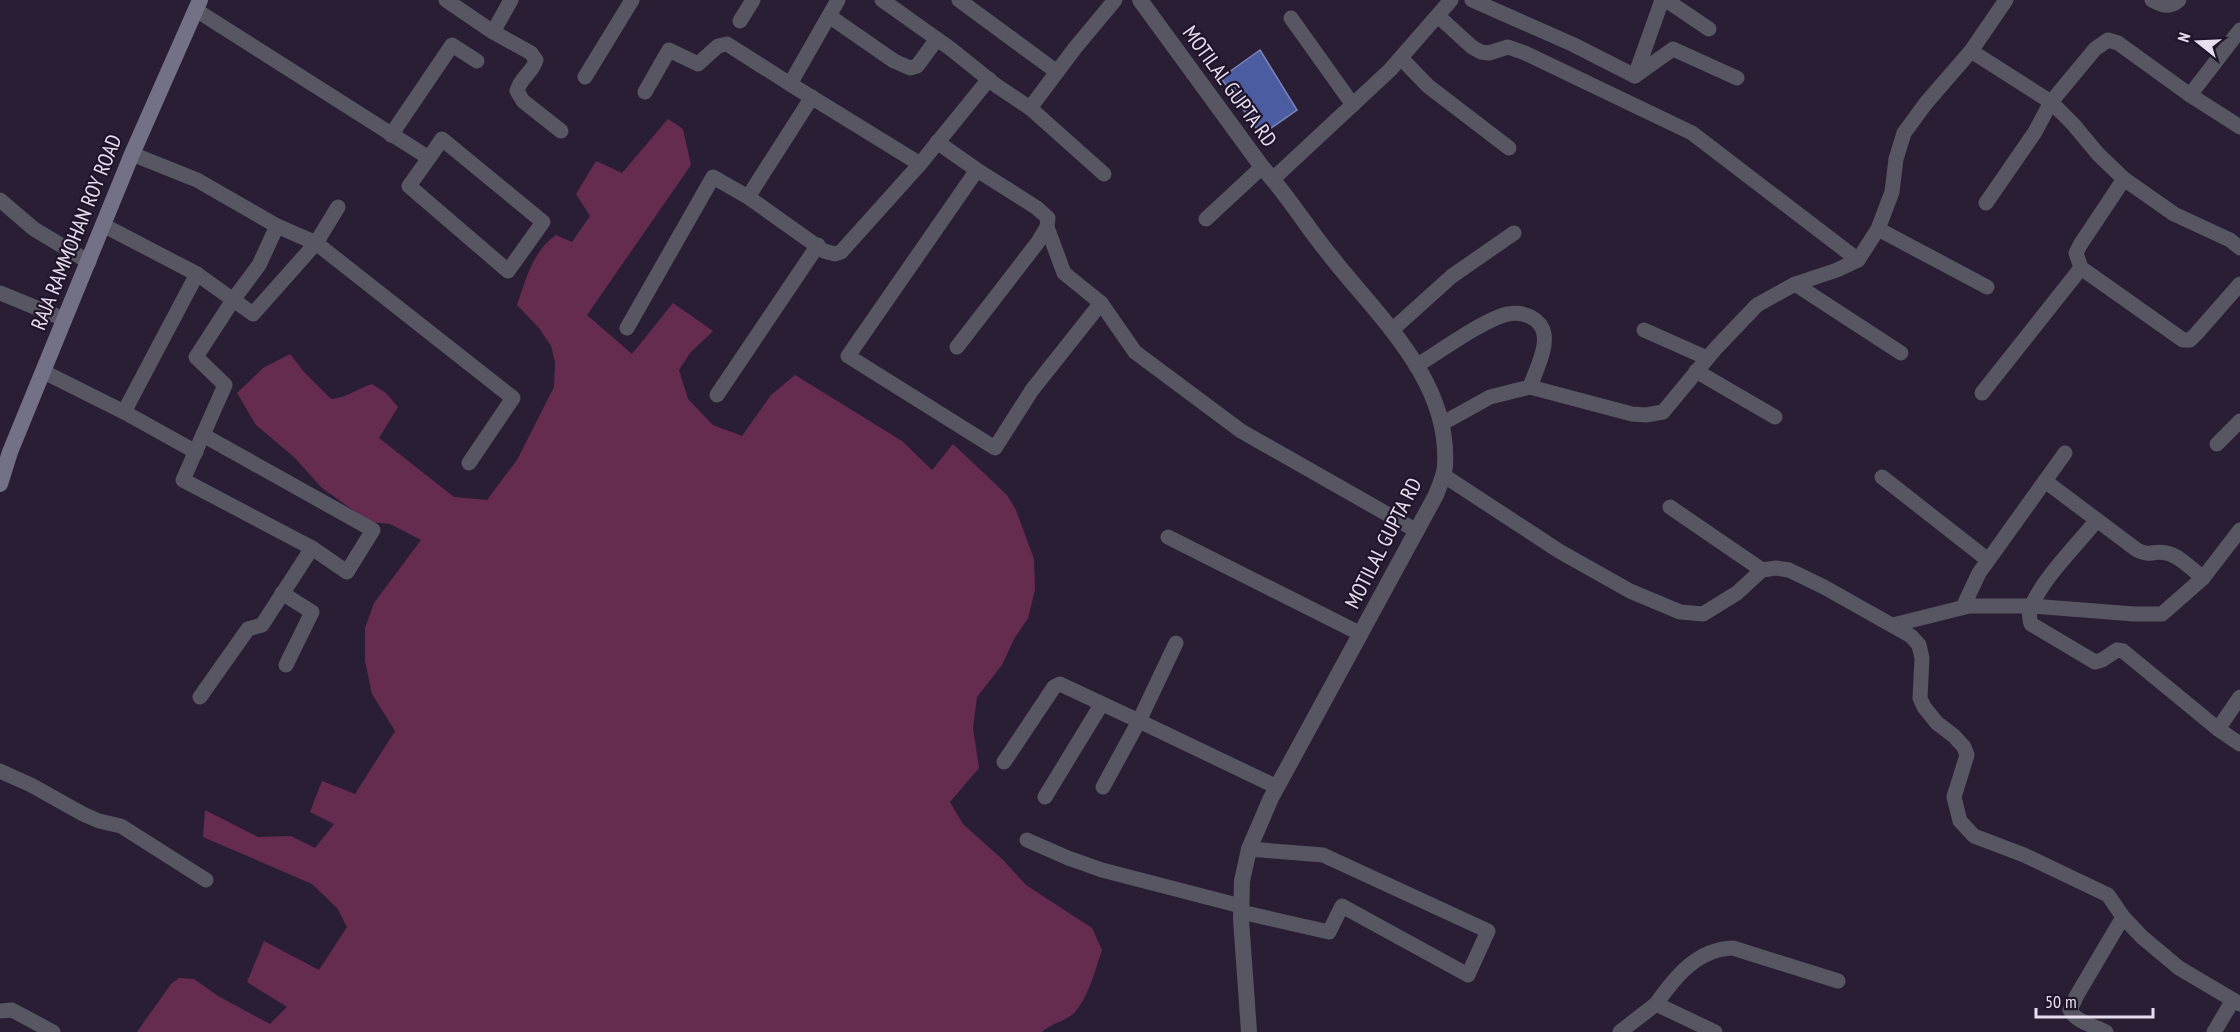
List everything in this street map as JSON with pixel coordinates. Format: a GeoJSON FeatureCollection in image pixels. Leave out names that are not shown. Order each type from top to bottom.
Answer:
{"type":"FeatureCollection","features":[{"type":"Feature","properties":{"kind":"main road","name":"RAJA RAMMOHAN ROY ROAD"},"geometry":{"type":"LineString","coordinates":[[0,484],[10,452],[132,154],[198,5]]}},
{"type":"Feature","properties":{"kind":"street"},"geometry":{"type":"LineString","coordinates":[[446,0],[493,32],[531,53],[536,60],[535,64],[519,84],[517,91],[523,101],[561,131]]}},
{"type":"Feature","properties":{"kind":"street"},"geometry":{"type":"LineString","coordinates":[[493,32],[511,0]]}},
{"type":"Feature","properties":{"kind":"street"},"geometry":{"type":"LineString","coordinates":[[585,77],[632,0]]}},
{"type":"Feature","properties":{"kind":"street"},"geometry":{"type":"LineString","coordinates":[[740,21],[753,0]]}},
{"type":"Feature","properties":{"kind":"street"},"geometry":{"type":"LineString","coordinates":[[790,84],[838,0]]}},
{"type":"Feature","properties":{"kind":"street"},"geometry":{"type":"LineString","coordinates":[[882,0],[1030,108],[1104,174]]}},
{"type":"Feature","properties":{"kind":"street"},"geometry":{"type":"LineString","coordinates":[[959,0],[1057,72]]}},
{"type":"Feature","properties":{"kind":"street"},"geometry":{"type":"LineString","coordinates":[[1030,108],[1115,0]]}},
{"type":"Feature","properties":{"kind":"street","name":"MOTILAL GUPTA RD"},"geometry":{"type":"LineString","coordinates":[[1140,0],[1328,254],[1392,330],[1428,383],[1443,423],[1446,466],[1436,495],[1277,787],[1249,849],[1242,881],[1241,909],[1249,1032]]}},
{"type":"Feature","properties":{"kind":"street"},"geometry":{"type":"LineString","coordinates":[[1206,219],[1353,105],[1401,58],[1450,0]]}},
{"type":"Feature","properties":{"kind":"street"},"geometry":{"type":"LineString","coordinates":[[1472,0],[1572,44],[1635,76]]}},
{"type":"Feature","properties":{"kind":"street"},"geometry":{"type":"LineString","coordinates":[[1635,76],[1664,0],[1709,29]]}},
{"type":"Feature","properties":{"kind":"street"},"geometry":{"type":"LineString","coordinates":[[1443,423],[1490,397],[1530,387],[1632,414],[1646,415],[1663,412],[1707,358],[1757,305],[1795,284],[1837,270],[1858,260],[1878,229],[1892,192],[1896,159],[1904,133],[1926,103],[1971,51],[2006,0]]}},
{"type":"Feature","properties":{"kind":"street"},"geometry":{"type":"LineString","coordinates":[[2151,0],[2163,6],[2173,5],[2179,0]]}},
{"type":"Feature","properties":{"kind":"street"},"geometry":{"type":"LineString","coordinates":[[198,5],[391,135],[429,158]]}},
{"type":"Feature","properties":{"kind":"street"},"geometry":{"type":"LineString","coordinates":[[829,16],[894,61],[910,68],[917,66],[937,39]]}},
{"type":"Feature","properties":{"kind":"street"},"geometry":{"type":"LineString","coordinates":[[1437,16],[1472,47],[1481,52],[1489,53],[1508,47],[1526,53],[1692,133],[1858,260]]}},
{"type":"Feature","properties":{"kind":"street"},"geometry":{"type":"LineString","coordinates":[[1291,18],[1353,105]]}},
{"type":"Feature","properties":{"kind":"street"},"geometry":{"type":"LineString","coordinates":[[2190,95],[2240,30]]}},
{"type":"Feature","properties":{"kind":"street"},"geometry":{"type":"LineString","coordinates":[[1986,203],[2035,132],[2051,102],[2095,49],[2108,40],[2118,43],[2190,95],[2240,126]]}},
{"type":"Feature","properties":{"kind":"street"},"geometry":{"type":"LineString","coordinates":[[645,92],[669,50],[698,64],[718,46],[727,44],[920,164]]}},
{"type":"Feature","properties":{"kind":"street"},"geometry":{"type":"LineString","coordinates":[[391,135],[452,45],[477,61]]}},
{"type":"Feature","properties":{"kind":"street"},"geometry":{"type":"LineString","coordinates":[[1635,76],[1673,49],[1737,78]]}},
{"type":"Feature","properties":{"kind":"street"},"geometry":{"type":"LineString","coordinates":[[1971,51],[2051,102],[2124,179],[2174,214],[2230,240],[2240,248]]}},
{"type":"Feature","properties":{"kind":"street"},"geometry":{"type":"LineString","coordinates":[[1401,58],[1435,92],[1509,148]]}},
{"type":"Feature","properties":{"kind":"street"},"geometry":{"type":"LineString","coordinates":[[627,328],[713,177],[748,197],[830,253],[841,252],[920,164],[989,79]]}},
{"type":"Feature","properties":{"kind":"street"},"geometry":{"type":"LineString","coordinates":[[748,197],[812,98]]}},
{"type":"Feature","properties":{"kind":"street"},"geometry":{"type":"LineString","coordinates":[[442,140],[543,222],[508,271],[409,186],[429,158],[442,140]]}},
{"type":"Feature","properties":{"kind":"street"},"geometry":{"type":"LineString","coordinates":[[937,142],[1037,208],[1048,218],[1047,228],[1064,273],[1101,303],[1135,352],[1241,431],[1417,531]]}},
{"type":"Feature","properties":{"kind":"street"},"geometry":{"type":"LineString","coordinates":[[132,154],[196,180],[277,226],[316,243],[513,398],[469,463]]}},
{"type":"Feature","properties":{"kind":"street"},"geometry":{"type":"LineString","coordinates":[[977,170],[848,356],[995,448],[1032,390],[1101,303]]}},
{"type":"Feature","properties":{"kind":"street"},"geometry":{"type":"LineString","coordinates":[[2124,179],[2080,244],[2076,253],[2081,268],[2183,340],[2190,340],[2240,284]]}},
{"type":"Feature","properties":{"kind":"street"},"geometry":{"type":"LineString","coordinates":[[0,200],[34,229],[89,262]]}},
{"type":"Feature","properties":{"kind":"street"},"geometry":{"type":"LineString","coordinates":[[103,225],[197,274],[253,314],[316,243],[338,207]]}},
{"type":"Feature","properties":{"kind":"street"},"geometry":{"type":"LineString","coordinates":[[203,435],[373,530],[347,572],[312,548],[183,480],[196,452],[203,435],[225,386],[196,357],[259,265],[277,226]]}},
{"type":"Feature","properties":{"kind":"street"},"geometry":{"type":"LineString","coordinates":[[957,347],[1047,228]]}},
{"type":"Feature","properties":{"kind":"street"},"geometry":{"type":"LineString","coordinates":[[1878,229],[1987,287]]}},
{"type":"Feature","properties":{"kind":"street"},"geometry":{"type":"LineString","coordinates":[[1392,330],[1452,276],[1514,233]]}},
{"type":"Feature","properties":{"kind":"street"},"geometry":{"type":"LineString","coordinates":[[717,395],[818,245]]}},
{"type":"Feature","properties":{"kind":"street"},"geometry":{"type":"LineString","coordinates":[[1982,393],[2081,268]]}},
{"type":"Feature","properties":{"kind":"street"},"geometry":{"type":"LineString","coordinates":[[124,412],[197,274]]}},
{"type":"Feature","properties":{"kind":"street"},"geometry":{"type":"LineString","coordinates":[[1795,284],[1901,353]]}},
{"type":"Feature","properties":{"kind":"street"},"geometry":{"type":"LineString","coordinates":[[0,293],[64,319]]}},
{"type":"Feature","properties":{"kind":"street"},"geometry":{"type":"LineString","coordinates":[[1416,366],[1506,314],[1530,315],[1540,324],[1544,334],[1543,346],[1530,387]]}},
{"type":"Feature","properties":{"kind":"street"},"geometry":{"type":"LineString","coordinates":[[1644,330],[1707,358]]}},
{"type":"Feature","properties":{"kind":"street"},"geometry":{"type":"LineString","coordinates":[[1696,371],[1775,417]]}},
{"type":"Feature","properties":{"kind":"street"},"geometry":{"type":"LineString","coordinates":[[44,372],[124,412],[196,452]]}},
{"type":"Feature","properties":{"kind":"street"},"geometry":{"type":"LineString","coordinates":[[2217,444],[2240,421]]}},
{"type":"Feature","properties":{"kind":"street"},"geometry":{"type":"LineString","coordinates":[[1963,607],[1979,573],[2065,453]]}},
{"type":"Feature","properties":{"kind":"street"},"geometry":{"type":"LineString","coordinates":[[1443,475],[1559,551],[1630,591],[1680,612],[1703,614],[1737,593],[1762,570],[1776,567],[1790,570],[1911,636],[1919,645],[1922,658],[1920,698],[1924,707],[1937,723],[1964,747],[1966,755],[1954,797],[1960,821],[1974,836],[2024,855],[2108,895],[2122,917],[2179,968],[2236,1002],[2214,1032]]}},
{"type":"Feature","properties":{"kind":"street"},"geometry":{"type":"LineString","coordinates":[[1882,477],[1988,560]]}},
{"type":"Feature","properties":{"kind":"street"},"geometry":{"type":"LineString","coordinates":[[2045,481],[2137,550],[2144,554],[2170,553],[2203,578]]}},
{"type":"Feature","properties":{"kind":"street"},"geometry":{"type":"LineString","coordinates":[[1670,507],[1762,570]]}},
{"type":"Feature","properties":{"kind":"street"},"geometry":{"type":"LineString","coordinates":[[2096,520],[2046,583],[2031,606],[2029,618],[2035,627],[2095,662],[2117,650],[2123,651],[2217,729],[2240,744]]}},
{"type":"Feature","properties":{"kind":"street"},"geometry":{"type":"LineString","coordinates":[[1893,625],[1963,607],[2031,606],[2162,614],[2203,578],[2240,530]]}},
{"type":"Feature","properties":{"kind":"street"},"geometry":{"type":"LineString","coordinates":[[1168,537],[1361,634]]}},
{"type":"Feature","properties":{"kind":"street"},"geometry":{"type":"LineString","coordinates":[[200,697],[248,629],[262,625],[312,548]]}},
{"type":"Feature","properties":{"kind":"street"},"geometry":{"type":"LineString","coordinates":[[282,593],[312,612],[286,665]]}},
{"type":"Feature","properties":{"kind":"street"},"geometry":{"type":"LineString","coordinates":[[1103,787],[1139,721],[1176,643]]}},
{"type":"Feature","properties":{"kind":"street"},"geometry":{"type":"LineString","coordinates":[[1004,762],[1056,685],[1062,684],[1101,705],[1277,787]]}},
{"type":"Feature","properties":{"kind":"street"},"geometry":{"type":"LineString","coordinates":[[2217,729],[2240,697]]}},
{"type":"Feature","properties":{"kind":"street"},"geometry":{"type":"LineString","coordinates":[[1045,797],[1101,705]]}},
{"type":"Feature","properties":{"kind":"street"},"geometry":{"type":"LineString","coordinates":[[0,771],[31,785],[82,814],[121,826],[206,880]]}},
{"type":"Feature","properties":{"kind":"street"},"geometry":{"type":"LineString","coordinates":[[1027,840],[1102,870],[1329,932],[1342,906],[1468,975],[1488,931],[1323,855],[1249,849]]}},
{"type":"Feature","properties":{"kind":"street"},"geometry":{"type":"LineString","coordinates":[[2106,1032],[2072,1015],[2070,1010],[2122,917]]}},
{"type":"Feature","properties":{"kind":"street"},"geometry":{"type":"LineString","coordinates":[[1620,1032],[1656,1004],[1679,975],[1692,963],[1718,948],[1733,948],[1838,981]]}},
{"type":"Feature","properties":{"kind":"street"},"geometry":{"type":"LineString","coordinates":[[1656,1004],[1715,1032]]}},
{"type":"Feature","properties":{"kind":"street"},"geometry":{"type":"LineString","coordinates":[[0,1011],[12,1010],[53,1032]]}},
{"type":"Feature","properties":{"kind":"shaded area"},"geometry":{"type":"Polygon","coordinates":[[[668,119],[683,129],[691,165],[587,315],[632,354],[673,303],[713,331],[690,353],[679,370],[688,399],[713,425],[742,436],[771,395],[795,375],[902,441],[932,470],[953,444],[1007,495],[1016,510],[1034,559],[1035,590],[1028,618],[1014,639],[1002,665],[977,697],[973,728],[979,768],[950,802],[963,824],[1002,859],[1026,885],[1092,928],[1102,950],[1091,983],[1080,1006],[1072,1015],[1042,1032],[137,1032],[171,984],[179,978],[194,979],[218,996],[270,1024],[287,1007],[247,982],[264,941],[319,970],[347,927],[337,908],[312,884],[203,837],[205,810],[258,837],[291,836],[315,848],[334,824],[310,812],[322,781],[355,794],[395,731],[372,694],[365,661],[365,628],[374,603],[421,540],[390,524],[370,522],[322,488],[294,457],[256,425],[237,393],[263,368],[290,354],[331,399],[372,384],[386,393],[398,407],[379,438],[454,497],[487,500],[517,460],[554,387],[555,362],[551,346],[539,328],[517,305],[531,266],[541,249],[556,235],[572,242],[590,216],[576,194],[596,161],[622,173],[668,119]]]}},
{"type":"Feature","properties":{"kind":"water"},"geometry":{"type":"Polygon","coordinates":[[[1260,50],[1297,110],[1261,135],[1221,78],[1260,50]]]}}]}
